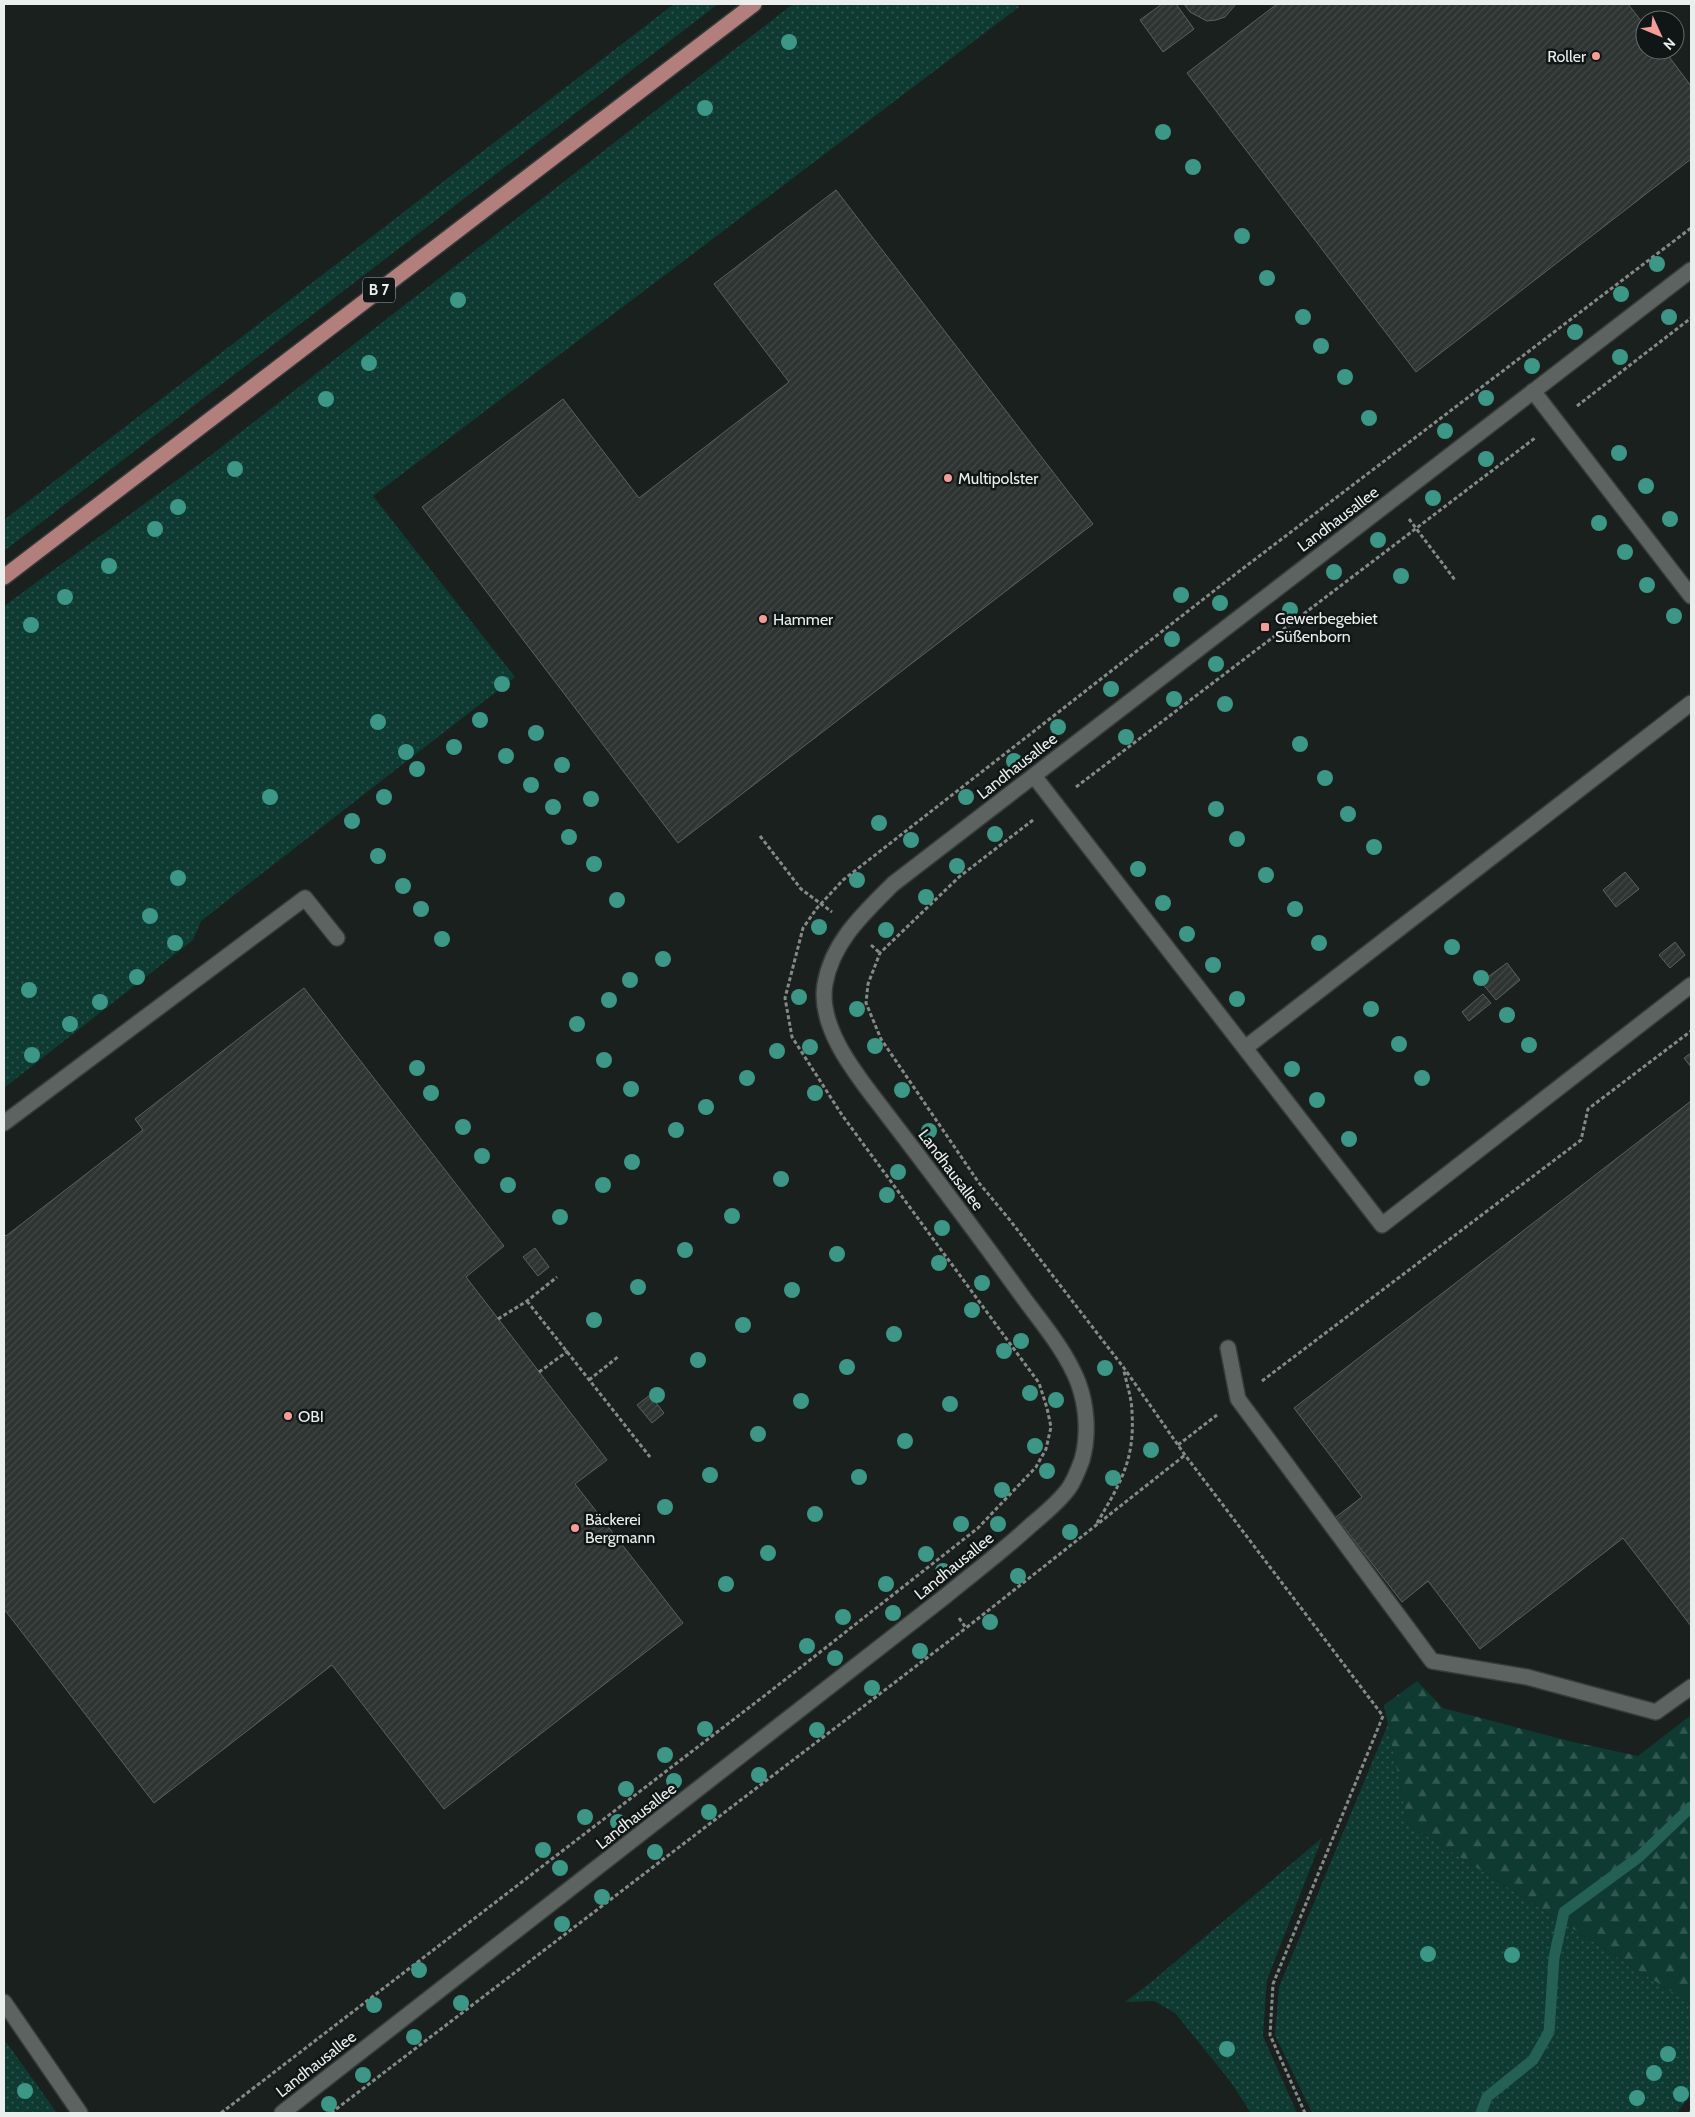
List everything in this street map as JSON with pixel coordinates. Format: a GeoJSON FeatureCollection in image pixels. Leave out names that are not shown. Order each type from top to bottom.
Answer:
{"type":"FeatureCollection","features":[{"type":"Feature","properties":{"kind":"main road","name":"B 7"},"geometry":{"type":"LineString","coordinates":[[4,577],[754,4]]}},
{"type":"Feature","properties":{"kind":"street","name":"Landhausallee"},"geometry":{"type":"LineString","coordinates":[[282,2113],[943,1598],[1016,1539],[1069,1488],[1082,1460],[1086,1436],[1086,1410],[1078,1382],[1064,1354],[982,1240],[874,1097],[832,1034],[824,1007],[824,986],[831,960],[851,928],[893,884],[1691,270]]}},
{"type":"Feature","properties":{"kind":"street"},"geometry":{"type":"LineString","coordinates":[[1533,391],[1691,596]]}},
{"type":"Feature","properties":{"kind":"street"},"geometry":{"type":"LineString","coordinates":[[1245,1048],[1691,702]]}},
{"type":"Feature","properties":{"kind":"street"},"geometry":{"type":"LineString","coordinates":[[1034,776],[1382,1225],[1691,985]]}},
{"type":"Feature","properties":{"kind":"street"},"geometry":{"type":"LineString","coordinates":[[4,1123],[305,898],[337,938]]}},
{"type":"Feature","properties":{"kind":"street"},"geometry":{"type":"LineString","coordinates":[[1228,1348],[1238,1399],[1432,1661],[1527,1677],[1656,1712],[1691,1687]]}},
{"type":"Feature","properties":{"kind":"street"},"geometry":{"type":"LineString","coordinates":[[4,2002],[80,2113]]}},
{"type":"Feature","properties":{"kind":"path"},"geometry":{"type":"LineString","coordinates":[[1305,2113],[1270,2035],[1273,1984],[1383,1716],[1185,1455],[1124,1368],[979,1183],[881,1039],[866,1003],[868,984],[880,953],[959,877],[1691,318]]}},
{"type":"Feature","properties":{"kind":"path"},"geometry":{"type":"LineString","coordinates":[[1416,528],[1455,580]]}},
{"type":"Feature","properties":{"kind":"path"},"geometry":{"type":"LineString","coordinates":[[760,836],[801,889],[821,903],[880,953]]}},
{"type":"Feature","properties":{"kind":"path"},"geometry":{"type":"LineString","coordinates":[[1178,1445],[1581,1140],[1588,1109],[1691,1031]]}},
{"type":"Feature","properties":{"kind":"path"},"geometry":{"type":"LineString","coordinates":[[498,1319],[527,1301],[557,1277]]}},
{"type":"Feature","properties":{"kind":"path"},"geometry":{"type":"LineString","coordinates":[[527,1301],[650,1457]]}},
{"type":"Feature","properties":{"kind":"path"},"geometry":{"type":"LineString","coordinates":[[539,1372],[568,1351]]}},
{"type":"Feature","properties":{"kind":"path"},"geometry":{"type":"LineString","coordinates":[[590,1380],[619,1356]]}},
{"type":"Feature","properties":{"kind":"path"},"geometry":{"type":"LineString","coordinates":[[1094,1527],[1126,1471],[1131,1453],[1132,1411],[1124,1368]]}},
{"type":"Feature","properties":{"kind":"path"},"geometry":{"type":"LineString","coordinates":[[331,2113],[966,1628],[1185,1455]]}},
{"type":"Feature","properties":{"kind":"path"},"geometry":{"type":"LineString","coordinates":[[943,1598],[966,1628]]}},
{"type":"Feature","properties":{"kind":"green space"},"geometry":{"type":"Polygon","coordinates":[[[674,4],[718,4],[4,551],[4,520],[674,4]]]}},
{"type":"Feature","properties":{"kind":"green space"},"geometry":{"type":"Polygon","coordinates":[[[793,4],[1017,4],[1019,7],[373,496],[515,677],[201,921],[193,940],[4,1088],[4,606],[206,459],[793,4]]]}},
{"type":"Feature","properties":{"kind":"green space"},"geometry":{"type":"Polygon","coordinates":[[[1417,1681],[1443,1708],[1573,1742],[1638,1756],[1691,1715],[1691,2004],[1408,1824],[1384,1705],[1417,1681]]]}},
{"type":"Feature","properties":{"kind":"green space"},"geometry":{"type":"Polygon","coordinates":[[[1388,1724],[1408,1824],[1691,2004],[1691,2094],[1677,2113],[1312,2113],[1275,2035],[1279,1987],[1388,1724]]]}},
{"type":"Feature","properties":{"kind":"green space"},"geometry":{"type":"Polygon","coordinates":[[[1322,1838],[1267,1980],[1263,2036],[1297,2113],[1251,2113],[1230,2081],[1175,2013],[1154,2001],[1125,2002],[1322,1838]]]}},
{"type":"Feature","properties":{"kind":"green space"},"geometry":{"type":"Polygon","coordinates":[[[4,2039],[57,2113],[4,2113],[4,2039]]]}},
{"type":"Feature","properties":{"kind":"building"},"geometry":{"type":"Polygon","coordinates":[[[1162,4],[1176,4],[1194,29],[1163,52],[1140,20],[1162,4]]]}},
{"type":"Feature","properties":{"kind":"building"},"geometry":{"type":"Polygon","coordinates":[[[1184,4],[1236,4],[1225,17],[1207,21],[1190,12],[1184,4]]]}},
{"type":"Feature","properties":{"kind":"building"},"geometry":{"type":"Polygon","coordinates":[[[1277,4],[1628,4],[1635,13],[1635,60],[1672,60],[1691,86],[1691,159],[1416,372],[1187,73],[1277,4]]]}},
{"type":"Feature","properties":{"kind":"building"},"geometry":{"type":"Polygon","coordinates":[[[836,190],[1093,524],[678,843],[422,507],[563,399],[639,498],[789,382],[714,284],[836,190]]]}},
{"type":"Feature","properties":{"kind":"building"},"geometry":{"type":"Polygon","coordinates":[[[1625,872],[1639,889],[1616,907],[1603,890],[1625,872]]]}},
{"type":"Feature","properties":{"kind":"building"},"geometry":{"type":"Polygon","coordinates":[[[1675,942],[1685,955],[1670,968],[1659,955],[1675,942]]]}},
{"type":"Feature","properties":{"kind":"building"},"geometry":{"type":"Polygon","coordinates":[[[1507,963],[1520,980],[1496,1000],[1481,982],[1507,963]]]}},
{"type":"Feature","properties":{"kind":"building","name":"OBI"},"geometry":{"type":"Polygon","coordinates":[[[304,988],[504,1246],[466,1277],[607,1460],[575,1484],[683,1623],[444,1809],[332,1665],[154,1803],[4,1609],[4,1234],[6,1236],[143,1130],[135,1119],[304,988]]]}},
{"type":"Feature","properties":{"kind":"building"},"geometry":{"type":"Polygon","coordinates":[[[1483,994],[1491,1003],[1469,1021],[1462,1012],[1483,994]]]}},
{"type":"Feature","properties":{"kind":"building"},"geometry":{"type":"Polygon","coordinates":[[[1691,1053],[1691,1067],[1684,1058],[1691,1053]]]}},
{"type":"Feature","properties":{"kind":"building"},"geometry":{"type":"Polygon","coordinates":[[[1691,1101],[1691,1626],[1623,1538],[1480,1649],[1428,1581],[1402,1602],[1336,1517],[1362,1497],[1294,1408],[1691,1101]]]}},
{"type":"Feature","properties":{"kind":"building"},"geometry":{"type":"Polygon","coordinates":[[[535,1248],[549,1267],[538,1276],[523,1257],[535,1248]]]}},
{"type":"Feature","properties":{"kind":"building"},"geometry":{"type":"Polygon","coordinates":[[[650,1395],[664,1413],[652,1423],[637,1405],[650,1395]]]}},
{"type":"Feature","properties":{"kind":"waterway"},"geometry":{"type":"LineString","coordinates":[[1481,2113],[1487,2097],[1533,2060],[1549,2032],[1554,1958],[1564,1912],[1639,1857],[1691,1807]]}},
{"type":"Feature","properties":{"kind":"place","name":"Roller"},"geometry":{"type":"Point","coordinates":[1596,56]}},
{"type":"Feature","properties":{"kind":"place","name":"Multipolster"},"geometry":{"type":"Point","coordinates":[948,478]}},
{"type":"Feature","properties":{"kind":"place","name":"Hammer"},"geometry":{"type":"Point","coordinates":[763,619]}},
{"type":"Feature","properties":{"kind":"place","name":"Gewerbegebiet Süßenborn"},"geometry":{"type":"Point","coordinates":[1265,627]}},
{"type":"Feature","properties":{"kind":"place","name":"OBI"},"geometry":{"type":"Point","coordinates":[288,1416]}},
{"type":"Feature","properties":{"kind":"place","name":"Bäckerei Bergmann"},"geometry":{"type":"Point","coordinates":[575,1528]}}]}
